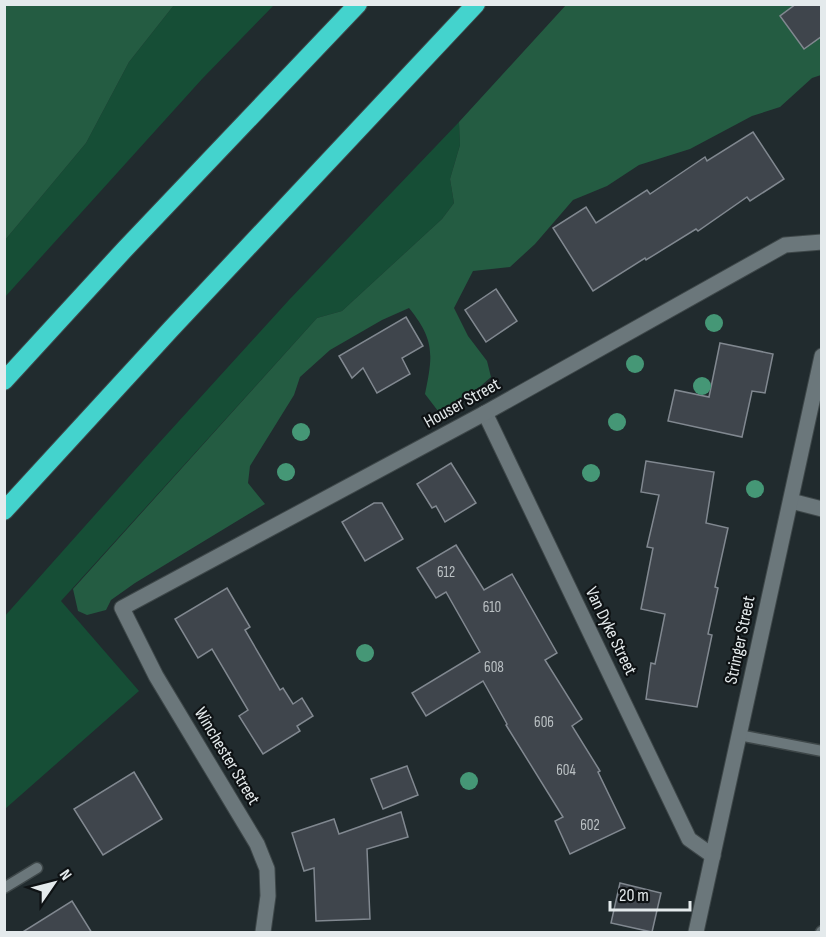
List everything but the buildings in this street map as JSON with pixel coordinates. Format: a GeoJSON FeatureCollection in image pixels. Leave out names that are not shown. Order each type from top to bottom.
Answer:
{"type":"FeatureCollection","features":[{"type":"Feature","properties":{"kind":"highway"},"geometry":{"type":"LineString","coordinates":[[4,381],[125,249],[358,4]]}},
{"type":"Feature","properties":{"kind":"highway"},"geometry":{"type":"LineString","coordinates":[[4,511],[171,328],[476,4]]}},
{"type":"Feature","properties":{"kind":"street","name":"Houser Street"},"geometry":{"type":"LineString","coordinates":[[122,608],[485,413],[784,245],[822,242]]}},
{"type":"Feature","properties":{"kind":"street","name":"Stringer Street"},"geometry":{"type":"LineString","coordinates":[[696,933],[822,356]]}},
{"type":"Feature","properties":{"kind":"street","name":"Van Dyke Street"},"geometry":{"type":"LineString","coordinates":[[485,413],[689,839],[713,856]]}},
{"type":"Feature","properties":{"kind":"street"},"geometry":{"type":"LineString","coordinates":[[790,501],[822,509]]}},
{"type":"Feature","properties":{"kind":"street","name":"Winchester Street"},"geometry":{"type":"LineString","coordinates":[[122,608],[156,676],[257,844],[267,869],[268,896],[262,933]]}},
{"type":"Feature","properties":{"kind":"lane"},"geometry":{"type":"LineString","coordinates":[[739,735],[822,751]]}},
{"type":"Feature","properties":{"kind":"lane"},"geometry":{"type":"LineString","coordinates":[[4,888],[37,868]]}},
{"type":"Feature","properties":{"kind":"green space"},"geometry":{"type":"Polygon","coordinates":[[[5,4],[174,5],[129,62],[86,143],[5,240],[5,4]]]}},
{"type":"Feature","properties":{"kind":"green space"},"geometry":{"type":"Polygon","coordinates":[[[174,5],[274,5],[202,79],[5,297],[5,240],[86,143],[129,62],[174,5]]]}},
{"type":"Feature","properties":{"kind":"green space"},"geometry":{"type":"Polygon","coordinates":[[[566,5],[796,5],[821,36],[821,75],[812,78],[780,107],[752,116],[690,149],[639,165],[607,186],[573,200],[535,244],[510,267],[473,271],[454,308],[468,336],[487,361],[491,377],[473,393],[438,411],[425,394],[430,369],[430,348],[424,329],[409,308],[382,320],[330,350],[300,377],[294,395],[250,466],[248,483],[265,504],[135,583],[111,600],[106,610],[87,615],[78,611],[73,589],[317,318],[342,311],[442,219],[454,203],[450,179],[460,145],[459,122],[566,5]]]}},
{"type":"Feature","properties":{"kind":"green space"},"geometry":{"type":"Polygon","coordinates":[[[459,122],[460,145],[450,179],[454,203],[442,219],[342,311],[317,318],[61,601],[139,691],[5,809],[4,617],[289,300],[459,122]]]}}]}
